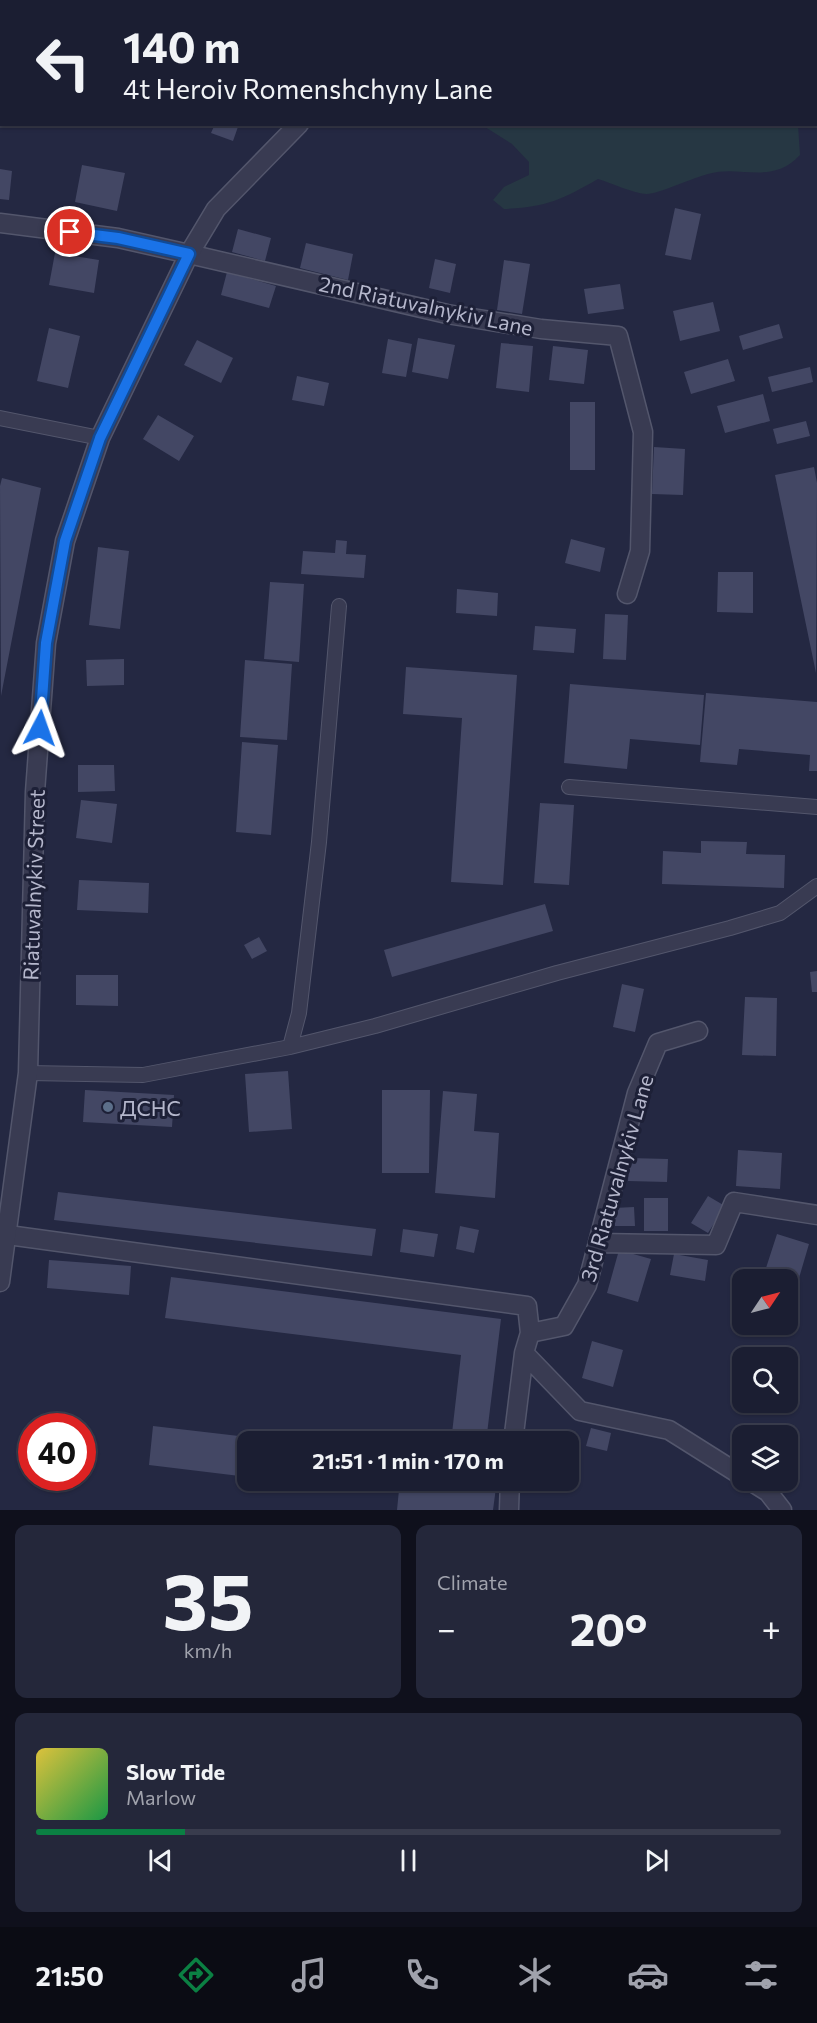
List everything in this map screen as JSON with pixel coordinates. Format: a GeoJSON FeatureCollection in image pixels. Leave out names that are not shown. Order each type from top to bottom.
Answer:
{"type":"FeatureCollection","features":[{"type":"Feature","properties":{"kind":"street","name":"Riatuvalnykiv Street"},"geometry":{"type":"LineString","coordinates":[[0,1282],[28,1072],[35,792],[46,643],[65,541],[100,438],[189,254],[216,209],[297,126]]}},
{"type":"Feature","properties":{"kind":"street"},"geometry":{"type":"LineString","coordinates":[[0,224],[118,238],[189,254]]}},
{"type":"Feature","properties":{"kind":"street","name":"2nd Riatuvalnykiv Lane"},"geometry":{"type":"LineString","coordinates":[[189,254],[447,314],[541,329],[618,336],[643,432],[640,551],[627,594]]}},
{"type":"Feature","properties":{"kind":"street","name":"3rd Riatuvalnykiv Lane"},"geometry":{"type":"LineString","coordinates":[[530,1333],[564,1326],[587,1285],[637,1093],[658,1043],[698,1031]]}},
{"type":"Feature","properties":{"kind":"street"},"geometry":{"type":"LineString","coordinates":[[598,1243],[716,1245],[734,1202],[817,1215]]}},
{"type":"Feature","properties":{"kind":"street"},"geometry":{"type":"LineString","coordinates":[[8,1235],[527,1306],[530,1333],[524,1353],[514,1431]]}},
{"type":"Feature","properties":{"kind":"street"},"geometry":{"type":"LineString","coordinates":[[524,1353],[580,1411],[669,1430],[732,1470]]}},
{"type":"Feature","properties":{"kind":"street"},"geometry":{"type":"LineString","coordinates":[[509,1510],[510,1491]]}},
{"type":"Feature","properties":{"kind":"street"},"geometry":{"type":"LineString","coordinates":[[766,1491],[782,1510]]}},
{"type":"Feature","properties":{"kind":"lane"},"geometry":{"type":"LineString","coordinates":[[0,418],[100,438]]}},
{"type":"Feature","properties":{"kind":"lane"},"geometry":{"type":"LineString","coordinates":[[290,1047],[299,1013],[318,853],[339,606]]}},
{"type":"Feature","properties":{"kind":"lane"},"geometry":{"type":"LineString","coordinates":[[570,787],[817,807]]}},
{"type":"Feature","properties":{"kind":"lane"},"geometry":{"type":"LineString","coordinates":[[28,1072],[143,1075],[290,1047],[375,1026],[557,973],[780,913],[817,886]]}},
{"type":"Feature","properties":{"kind":"shaded area"},"geometry":{"type":"Polygon","coordinates":[[[484,126],[798,126],[800,155],[778,170],[720,172],[651,194],[635,192],[598,179],[553,201],[504,209],[493,200],[504,187],[529,175],[529,162],[512,144],[484,126]]]}},
{"type":"Feature","properties":{"kind":"building"},"geometry":{"type":"Polygon","coordinates":[[[214,126],[238,126],[233,141],[211,133],[214,126]]]}},
{"type":"Feature","properties":{"kind":"building"},"geometry":{"type":"Polygon","coordinates":[[[82,165],[125,173],[117,211],[75,202],[82,165]]]}},
{"type":"Feature","properties":{"kind":"building"},"geometry":{"type":"Polygon","coordinates":[[[0,169],[12,171],[9,200],[0,199],[0,169]]]}},
{"type":"Feature","properties":{"kind":"building"},"geometry":{"type":"Polygon","coordinates":[[[675,208],[701,214],[691,260],[665,255],[675,208]]]}},
{"type":"Feature","properties":{"kind":"building"},"geometry":{"type":"Polygon","coordinates":[[[238,229],[271,238],[265,261],[232,252],[238,229]]]}},
{"type":"Feature","properties":{"kind":"building"},"geometry":{"type":"Polygon","coordinates":[[[306,243],[353,254],[348,280],[300,268],[306,243]]]}},
{"type":"Feature","properties":{"kind":"building"},"geometry":{"type":"Polygon","coordinates":[[[55,253],[99,260],[94,293],[49,285],[55,253]]]}},
{"type":"Feature","properties":{"kind":"building"},"geometry":{"type":"Polygon","coordinates":[[[435,259],[456,264],[450,293],[429,288],[435,259]]]}},
{"type":"Feature","properties":{"kind":"building"},"geometry":{"type":"Polygon","coordinates":[[[504,260],[530,264],[522,314],[497,310],[504,260]]]}},
{"type":"Feature","properties":{"kind":"building"},"geometry":{"type":"Polygon","coordinates":[[[227,272],[276,286],[269,308],[221,295],[227,272]]]}},
{"type":"Feature","properties":{"kind":"building"},"geometry":{"type":"Polygon","coordinates":[[[620,284],[624,309],[588,314],[584,289],[620,284]]]}},
{"type":"Feature","properties":{"kind":"building"},"geometry":{"type":"Polygon","coordinates":[[[713,302],[720,331],[680,341],[673,311],[713,302]]]}},
{"type":"Feature","properties":{"kind":"building"},"geometry":{"type":"Polygon","coordinates":[[[779,324],[783,338],[743,350],[739,336],[779,324]]]}},
{"type":"Feature","properties":{"kind":"building"},"geometry":{"type":"Polygon","coordinates":[[[49,328],[80,336],[68,388],[37,381],[49,328]]]}},
{"type":"Feature","properties":{"kind":"building"},"geometry":{"type":"Polygon","coordinates":[[[418,338],[455,345],[448,379],[412,372],[418,338]]]}},
{"type":"Feature","properties":{"kind":"building"},"geometry":{"type":"Polygon","coordinates":[[[388,339],[412,344],[406,377],[382,373],[388,339]]]}},
{"type":"Feature","properties":{"kind":"building"},"geometry":{"type":"Polygon","coordinates":[[[197,340],[233,358],[221,383],[184,365],[197,340]]]}},
{"type":"Feature","properties":{"kind":"building"},"geometry":{"type":"Polygon","coordinates":[[[501,343],[533,346],[529,392],[496,388],[501,343]]]}},
{"type":"Feature","properties":{"kind":"building"},"geometry":{"type":"Polygon","coordinates":[[[553,346],[588,350],[584,384],[549,380],[553,346]]]}},
{"type":"Feature","properties":{"kind":"building"},"geometry":{"type":"Polygon","coordinates":[[[728,359],[735,381],[691,394],[684,372],[728,359]]]}},
{"type":"Feature","properties":{"kind":"building"},"geometry":{"type":"Polygon","coordinates":[[[810,367],[813,382],[772,392],[768,377],[810,367]]]}},
{"type":"Feature","properties":{"kind":"building"},"geometry":{"type":"Polygon","coordinates":[[[297,376],[329,383],[324,406],[292,400],[297,376]]]}},
{"type":"Feature","properties":{"kind":"building"},"geometry":{"type":"Polygon","coordinates":[[[763,394],[770,421],[725,433],[717,406],[763,394]]]}},
{"type":"Feature","properties":{"kind":"building"},"geometry":{"type":"Polygon","coordinates":[[[570,402],[595,402],[595,470],[570,470],[570,402]]]}},
{"type":"Feature","properties":{"kind":"building"},"geometry":{"type":"Polygon","coordinates":[[[158,415],[194,436],[179,461],[143,439],[158,415]]]}},
{"type":"Feature","properties":{"kind":"building"},"geometry":{"type":"Polygon","coordinates":[[[806,421],[810,436],[777,444],[773,429],[806,421]]]}},
{"type":"Feature","properties":{"kind":"building"},"geometry":{"type":"Polygon","coordinates":[[[654,447],[685,449],[683,495],[652,494],[654,447]]]}},
{"type":"Feature","properties":{"kind":"building"},"geometry":{"type":"Polygon","coordinates":[[[814,467],[817,483],[816,673],[775,475],[814,467]]]}},
{"type":"Feature","properties":{"kind":"building"},"geometry":{"type":"Polygon","coordinates":[[[2,478],[41,488],[1,696],[0,486],[2,478]]]}},
{"type":"Feature","properties":{"kind":"building"},"geometry":{"type":"Polygon","coordinates":[[[571,539],[605,548],[600,572],[565,563],[571,539]]]}},
{"type":"Feature","properties":{"kind":"building"},"geometry":{"type":"Polygon","coordinates":[[[336,540],[347,541],[346,554],[366,555],[364,578],[301,574],[303,551],[335,553],[336,540]]]}},
{"type":"Feature","properties":{"kind":"building"},"geometry":{"type":"Polygon","coordinates":[[[98,547],[129,551],[120,629],[89,625],[98,547]]]}},
{"type":"Feature","properties":{"kind":"building"},"geometry":{"type":"Polygon","coordinates":[[[718,572],[753,572],[753,613],[717,612],[718,572]]]}},
{"type":"Feature","properties":{"kind":"building"},"geometry":{"type":"Polygon","coordinates":[[[270,582],[304,584],[299,662],[264,659],[270,582]]]}},
{"type":"Feature","properties":{"kind":"building"},"geometry":{"type":"Polygon","coordinates":[[[457,589],[498,593],[497,616],[456,613],[457,589]]]}},
{"type":"Feature","properties":{"kind":"building"},"geometry":{"type":"Polygon","coordinates":[[[605,614],[628,615],[626,660],[603,659],[605,614]]]}},
{"type":"Feature","properties":{"kind":"building"},"geometry":{"type":"Polygon","coordinates":[[[535,626],[576,629],[574,653],[533,650],[535,626]]]}},
{"type":"Feature","properties":{"kind":"building"},"geometry":{"type":"Polygon","coordinates":[[[124,659],[124,685],[87,686],[86,660],[124,659]]]}},
{"type":"Feature","properties":{"kind":"building"},"geometry":{"type":"Polygon","coordinates":[[[245,660],[292,664],[287,740],[240,737],[245,660]]]}},
{"type":"Feature","properties":{"kind":"building"},"geometry":{"type":"Polygon","coordinates":[[[406,667],[517,675],[503,885],[451,882],[462,718],[403,714],[406,667]]]}},
{"type":"Feature","properties":{"kind":"building"},"geometry":{"type":"Polygon","coordinates":[[[570,684],[704,695],[700,745],[630,739],[627,769],[564,763],[570,684]]]}},
{"type":"Feature","properties":{"kind":"building"},"geometry":{"type":"Polygon","coordinates":[[[706,693],[817,702],[817,771],[809,771],[810,755],[739,749],[737,765],[700,762],[706,693]]]}},
{"type":"Feature","properties":{"kind":"building"},"geometry":{"type":"Polygon","coordinates":[[[242,742],[278,745],[271,835],[236,832],[242,742]]]}},
{"type":"Feature","properties":{"kind":"building"},"geometry":{"type":"Polygon","coordinates":[[[78,765],[114,765],[115,791],[78,792],[78,765]]]}},
{"type":"Feature","properties":{"kind":"building"},"geometry":{"type":"Polygon","coordinates":[[[81,800],[117,804],[112,843],[76,838],[81,800]]]}},
{"type":"Feature","properties":{"kind":"building"},"geometry":{"type":"Polygon","coordinates":[[[540,803],[574,805],[569,885],[534,883],[540,803]]]}},
{"type":"Feature","properties":{"kind":"building"},"geometry":{"type":"Polygon","coordinates":[[[701,841],[747,842],[746,854],[785,855],[784,888],[662,884],[663,851],[701,853],[701,841]]]}},
{"type":"Feature","properties":{"kind":"building"},"geometry":{"type":"Polygon","coordinates":[[[79,880],[149,883],[148,913],[77,910],[79,880]]]}},
{"type":"Feature","properties":{"kind":"building"},"geometry":{"type":"Polygon","coordinates":[[[545,904],[553,931],[392,977],[384,950],[545,904]]]}},
{"type":"Feature","properties":{"kind":"building"},"geometry":{"type":"Polygon","coordinates":[[[259,937],[267,951],[252,959],[244,945],[259,937]]]}},
{"type":"Feature","properties":{"kind":"building"},"geometry":{"type":"Polygon","coordinates":[[[817,971],[817,992],[812,992],[810,972],[817,971]]]}},
{"type":"Feature","properties":{"kind":"building"},"geometry":{"type":"Polygon","coordinates":[[[76,975],[118,975],[118,1006],[76,1005],[76,975]]]}},
{"type":"Feature","properties":{"kind":"building"},"geometry":{"type":"Polygon","coordinates":[[[622,984],[644,989],[635,1032],[613,1027],[622,984]]]}},
{"type":"Feature","properties":{"kind":"building"},"geometry":{"type":"Polygon","coordinates":[[[745,997],[777,998],[776,1056],[742,1055],[745,997]]]}},
{"type":"Feature","properties":{"kind":"building"},"geometry":{"type":"Polygon","coordinates":[[[288,1071],[292,1129],[249,1132],[245,1074],[288,1071]]]}},
{"type":"Feature","properties":{"kind":"building"},"geometry":{"type":"Polygon","coordinates":[[[85,1090],[174,1095],[172,1127],[83,1122],[85,1090]]]}},
{"type":"Feature","properties":{"kind":"building"},"geometry":{"type":"Polygon","coordinates":[[[382,1090],[430,1090],[429,1173],[382,1173],[382,1090]]]}},
{"type":"Feature","properties":{"kind":"building"},"geometry":{"type":"Polygon","coordinates":[[[443,1091],[477,1094],[474,1131],[499,1133],[495,1198],[435,1193],[443,1091]]]}},
{"type":"Feature","properties":{"kind":"building"},"geometry":{"type":"Polygon","coordinates":[[[738,1150],[782,1153],[780,1189],[736,1186],[738,1150]]]}},
{"type":"Feature","properties":{"kind":"building"},"geometry":{"type":"Polygon","coordinates":[[[629,1158],[668,1159],[667,1182],[628,1181],[629,1158]]]}},
{"type":"Feature","properties":{"kind":"building"},"geometry":{"type":"Polygon","coordinates":[[[58,1192],[376,1229],[372,1256],[54,1220],[58,1192]]]}},
{"type":"Feature","properties":{"kind":"building"},"geometry":{"type":"Polygon","coordinates":[[[708,1196],[725,1206],[708,1233],[691,1223],[708,1196]]]}},
{"type":"Feature","properties":{"kind":"building"},"geometry":{"type":"Polygon","coordinates":[[[644,1198],[668,1198],[668,1231],[644,1231],[644,1198]]]}},
{"type":"Feature","properties":{"kind":"building"},"geometry":{"type":"Polygon","coordinates":[[[634,1207],[635,1226],[615,1226],[614,1208],[634,1207]]]}},
{"type":"Feature","properties":{"kind":"building"},"geometry":{"type":"Polygon","coordinates":[[[460,1226],[479,1230],[474,1253],[456,1249],[460,1226]]]}},
{"type":"Feature","properties":{"kind":"building"},"geometry":{"type":"Polygon","coordinates":[[[403,1229],[438,1234],[434,1257],[400,1252],[403,1229]]]}},
{"type":"Feature","properties":{"kind":"building"},"geometry":{"type":"Polygon","coordinates":[[[777,1234],[809,1244],[799,1278],[798,1269],[766,1268],[777,1234]]]}},
{"type":"Feature","properties":{"kind":"building"},"geometry":{"type":"Polygon","coordinates":[[[619,1250],[651,1259],[638,1302],[607,1293],[619,1250]]]}},
{"type":"Feature","properties":{"kind":"building"},"geometry":{"type":"Polygon","coordinates":[[[674,1254],[708,1260],[705,1281],[670,1275],[674,1254]]]}},
{"type":"Feature","properties":{"kind":"building"},"geometry":{"type":"Polygon","coordinates":[[[49,1260],[131,1266],[129,1295],[47,1288],[49,1260]]]}},
{"type":"Feature","properties":{"kind":"building"},"geometry":{"type":"Polygon","coordinates":[[[171,1277],[501,1319],[487,1431],[452,1431],[461,1355],[165,1318],[171,1277]]]}},
{"type":"Feature","properties":{"kind":"building"},"geometry":{"type":"Polygon","coordinates":[[[592,1341],[623,1350],[613,1387],[582,1378],[592,1341]]]}},
{"type":"Feature","properties":{"kind":"building"},"geometry":{"type":"Polygon","coordinates":[[[153,1426],[237,1436],[237,1476],[149,1465],[153,1426]]]}},
{"type":"Feature","properties":{"kind":"building"},"geometry":{"type":"Polygon","coordinates":[[[591,1428],[611,1433],[607,1451],[586,1446],[591,1428]]]}},
{"type":"Feature","properties":{"kind":"building"},"geometry":{"type":"Polygon","coordinates":[[[399,1491],[496,1491],[493,1510],[397,1510],[399,1491]]]}},
{"type":"Feature","properties":{"kind":"building"},"geometry":{"type":"Polygon","coordinates":[[[528,1491],[555,1491],[555,1492],[528,1491]]]}},
{"type":"Feature","properties":{"kind":"place","name":"ДСНС"},"geometry":{"type":"Point","coordinates":[108,1107]}},
{"type":"Feature","properties":{"kind":"route"},"geometry":{"type":"LineString","coordinates":[[40,728],[46,643],[65,541],[100,438],[189,254],[118,238],[70,232]]}}]}
